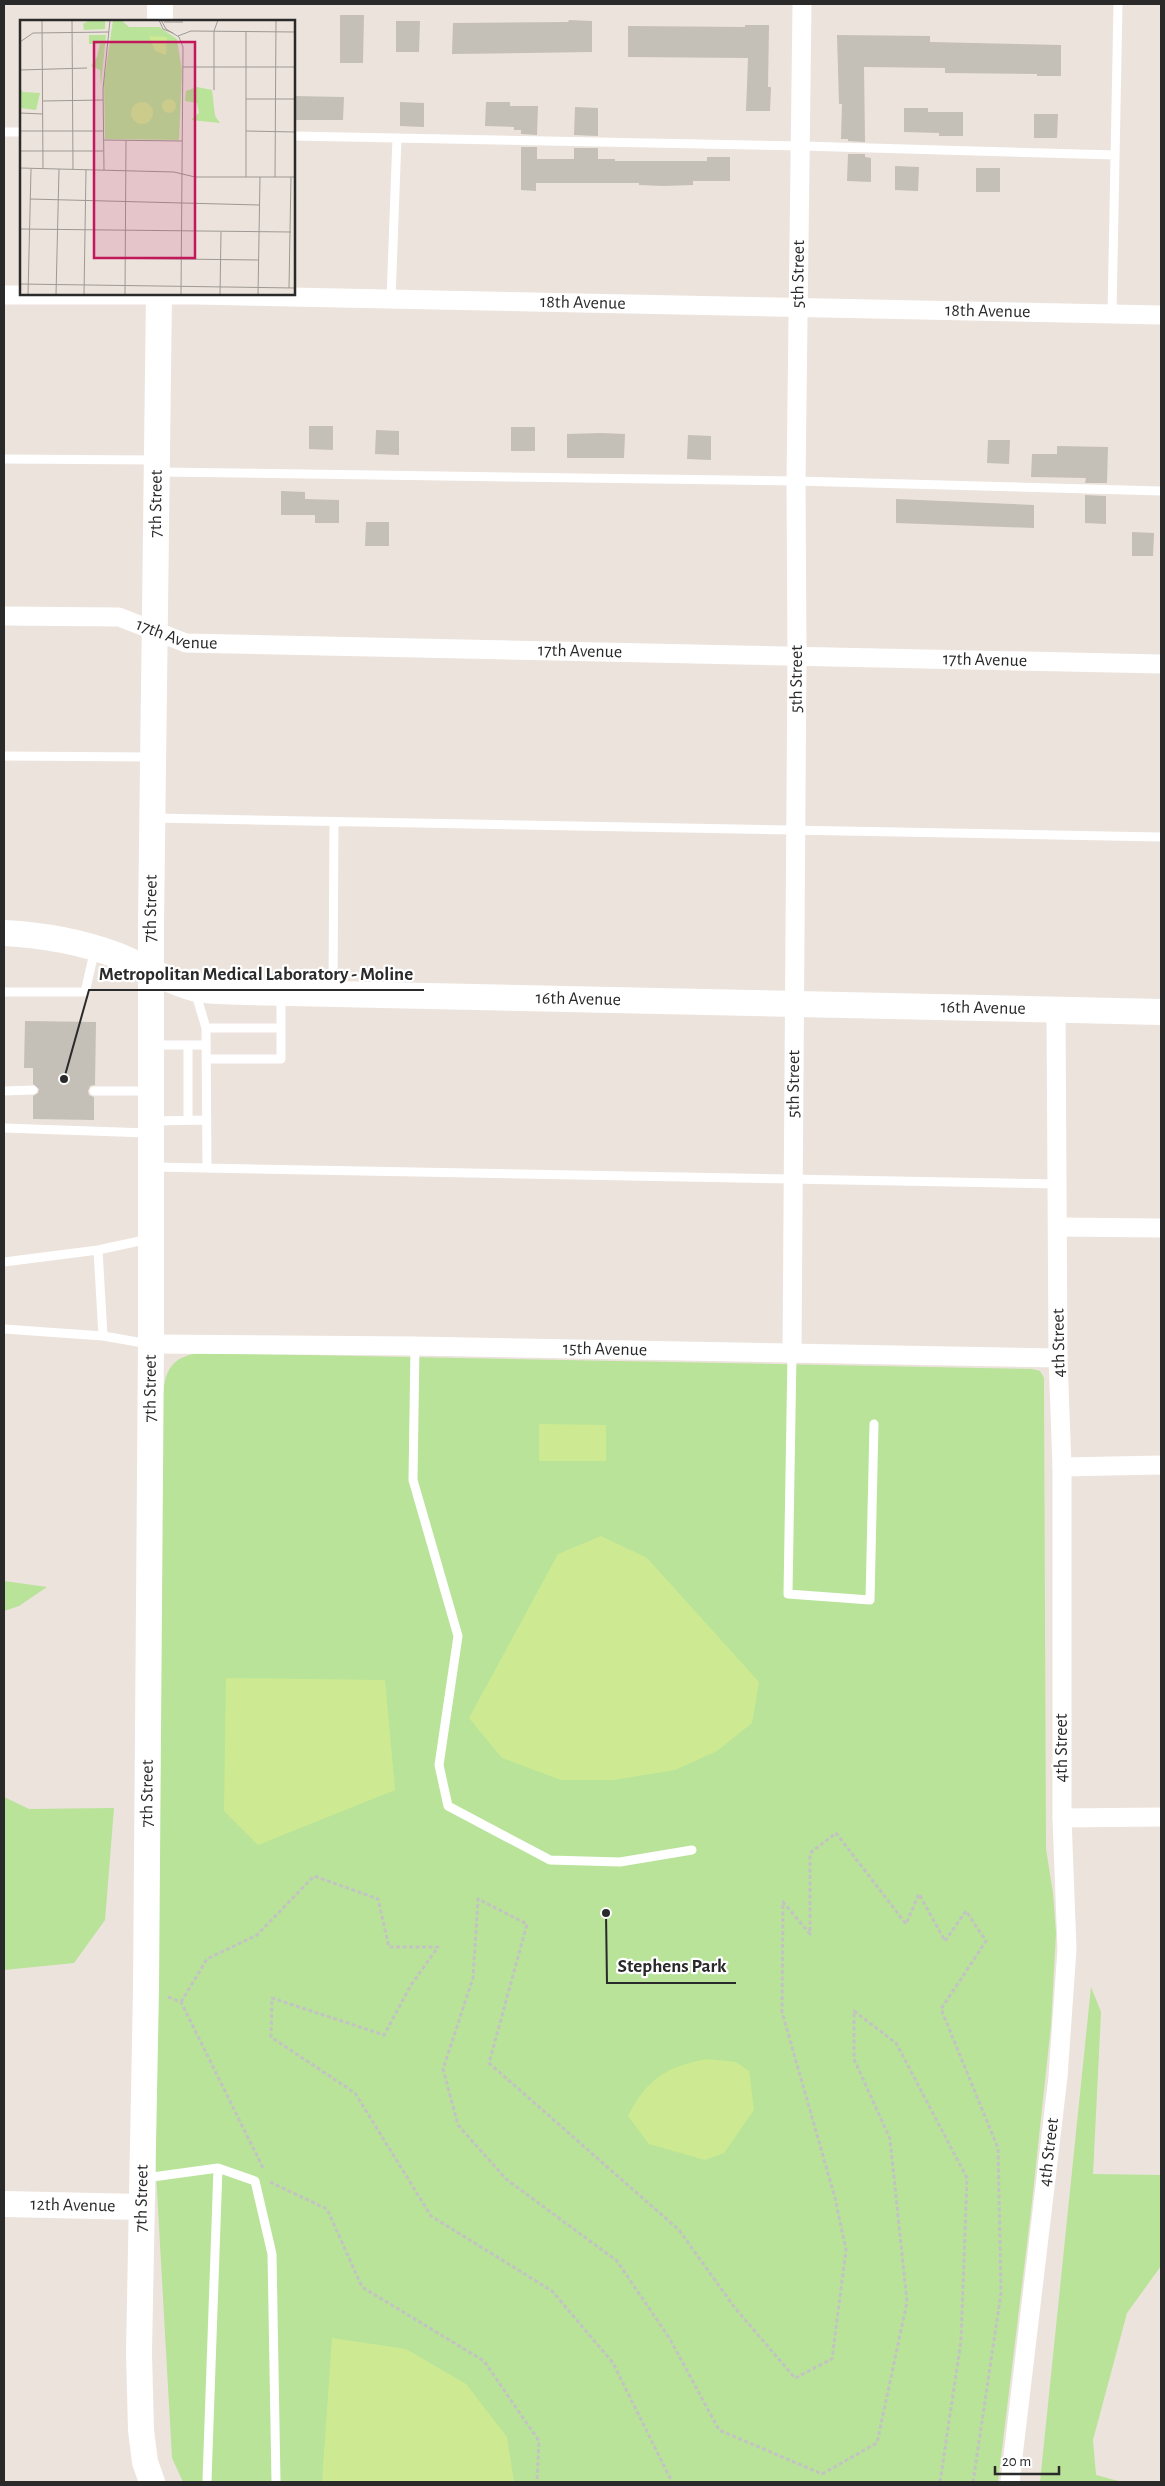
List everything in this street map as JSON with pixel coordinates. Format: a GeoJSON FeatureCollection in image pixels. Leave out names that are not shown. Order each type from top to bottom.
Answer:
{"type":"FeatureCollection","features":[{"type":"Feature","properties":{"kind":"street"},"geometry":{"type":"LineString","coordinates":[[160,4],[160,20]]}},
{"type":"Feature","properties":{"kind":"street","name":"5th Street"},"geometry":{"type":"LineString","coordinates":[[792,1354],[797,655],[796,481],[802,146],[802,4]]}},
{"type":"Feature","properties":{"kind":"street","name":"18th Avenue"},"geometry":{"type":"LineString","coordinates":[[4,295],[159,295],[391,299],[1161,315]]}},
{"type":"Feature","properties":{"kind":"street","name":"7th Street"},"geometry":{"type":"LineString","coordinates":[[152,2482],[145,2462],[141,2430],[139,2352],[146,1989],[151,1344],[151,972],[159,295]]}},
{"type":"Feature","properties":{"kind":"street","name":"17th Avenue"},"geometry":{"type":"LineString","coordinates":[[4,616],[119,617],[186,643],[1161,664]]}},
{"type":"Feature","properties":{"kind":"street","name":"16th Avenue"},"geometry":{"type":"LineString","coordinates":[[4,933],[45,935],[95,948],[194,988],[282,993],[794,1002],[1161,1012]]}},
{"type":"Feature","properties":{"kind":"street","name":"4th Street"},"geometry":{"type":"LineString","coordinates":[[1010,2482],[1063,2026],[1067,1949],[1062,1818],[1062,1466],[1058,1358],[1056,1010]]}},
{"type":"Feature","properties":{"kind":"street"},"geometry":{"type":"LineString","coordinates":[[1058,1227],[1161,1228]]}},
{"type":"Feature","properties":{"kind":"street","name":"15th Avenue"},"geometry":{"type":"LineString","coordinates":[[151,1344],[415,1346],[1058,1358]]}},
{"type":"Feature","properties":{"kind":"street"},"geometry":{"type":"LineString","coordinates":[[1062,1466],[1161,1465]]}},
{"type":"Feature","properties":{"kind":"street"},"geometry":{"type":"LineString","coordinates":[[1062,1818],[1161,1817]]}},
{"type":"Feature","properties":{"kind":"street","name":"12th Avenue"},"geometry":{"type":"LineString","coordinates":[[4,2204],[141,2207]]}},
{"type":"Feature","properties":{"kind":"lane"},"geometry":{"type":"LineString","coordinates":[[1112,314],[1118,4]]}},
{"type":"Feature","properties":{"kind":"lane"},"geometry":{"type":"LineString","coordinates":[[4,132],[20,132]]}},
{"type":"Feature","properties":{"kind":"lane"},"geometry":{"type":"LineString","coordinates":[[295,136],[802,146],[1116,155]]}},
{"type":"Feature","properties":{"kind":"lane"},"geometry":{"type":"LineString","coordinates":[[391,299],[397,138]]}},
{"type":"Feature","properties":{"kind":"lane"},"geometry":{"type":"LineString","coordinates":[[4,459],[157,466],[1161,491]]}},
{"type":"Feature","properties":{"kind":"lane"},"geometry":{"type":"LineString","coordinates":[[4,756],[153,757]]}},
{"type":"Feature","properties":{"kind":"lane"},"geometry":{"type":"LineString","coordinates":[[153,818],[1161,837]]}},
{"type":"Feature","properties":{"kind":"lane"},"geometry":{"type":"LineString","coordinates":[[333,994],[334,822]]}},
{"type":"Feature","properties":{"kind":"lane"},"geometry":{"type":"LineString","coordinates":[[4,992],[85,992],[95,948]]}},
{"type":"Feature","properties":{"kind":"lane"},"geometry":{"type":"LineString","coordinates":[[194,988],[206,1028],[208,1059],[208,1168]]}},
{"type":"Feature","properties":{"kind":"lane"},"geometry":{"type":"LineString","coordinates":[[208,1059],[281,1059],[282,993]]}},
{"type":"Feature","properties":{"kind":"lane"},"geometry":{"type":"LineString","coordinates":[[206,1028],[281,1028]]}},
{"type":"Feature","properties":{"kind":"lane"},"geometry":{"type":"LineString","coordinates":[[151,1045],[206,1044]]}},
{"type":"Feature","properties":{"kind":"lane"},"geometry":{"type":"LineString","coordinates":[[188,1045],[188,1120]]}},
{"type":"Feature","properties":{"kind":"lane"},"geometry":{"type":"LineString","coordinates":[[4,1091],[33,1090]]}},
{"type":"Feature","properties":{"kind":"lane"},"geometry":{"type":"LineString","coordinates":[[94,1091],[152,1092]]}},
{"type":"Feature","properties":{"kind":"lane"},"geometry":{"type":"LineString","coordinates":[[4,1128],[152,1127],[188,1120],[207,1120]]}},
{"type":"Feature","properties":{"kind":"lane"},"geometry":{"type":"LineString","coordinates":[[151,1167],[1058,1184]]}},
{"type":"Feature","properties":{"kind":"lane"},"geometry":{"type":"LineString","coordinates":[[4,1262],[98,1250],[151,1239]]}},
{"type":"Feature","properties":{"kind":"lane"},"geometry":{"type":"LineString","coordinates":[[98,1250],[103,1336]]}},
{"type":"Feature","properties":{"kind":"lane"},"geometry":{"type":"LineString","coordinates":[[4,1329],[103,1336],[151,1344]]}},
{"type":"Feature","properties":{"kind":"lane"},"geometry":{"type":"LineString","coordinates":[[415,1346],[413,1480],[458,1636],[439,1765],[448,1806],[550,1860],[620,1862],[692,1850]]}},
{"type":"Feature","properties":{"kind":"lane"},"geometry":{"type":"LineString","coordinates":[[792,1354],[788,1594],[870,1600],[874,1424]]}},
{"type":"Feature","properties":{"kind":"lane"},"geometry":{"type":"LineString","coordinates":[[142,2178],[218,2168],[256,2181],[272,2254],[276,2482]]}},
{"type":"Feature","properties":{"kind":"lane"},"geometry":{"type":"LineString","coordinates":[[207,2480],[218,2168]]}},
{"type":"Feature","properties":{"kind":"path"},"geometry":{"type":"LineString","coordinates":[[940,2482],[961,2341],[967,2178],[896,2043],[854,2011],[854,2059],[890,2139],[907,2302],[877,2443],[822,2474],[720,2430],[670,2340],[617,2262],[506,2179],[458,2125],[443,2069],[473,1978],[478,1899],[527,1924],[489,2063],[679,2230],[735,2308],[795,2378],[832,2359],[846,2250],[835,2198],[782,2012],[783,1902],[810,1934],[810,1853],[836,1834],[906,1924],[919,1894],[946,1941],[966,1912],[986,1941],[941,2009],[998,2148],[1001,2292],[973,2482]]}},
{"type":"Feature","properties":{"kind":"path"},"geometry":{"type":"LineString","coordinates":[[537,2482],[538,2441],[484,2361],[362,2287],[327,2209],[270,2182],[182,2002],[207,1960],[257,1936],[314,1876],[378,1899],[389,1947],[438,1947],[411,1985],[384,2035],[272,1998],[271,2037],[355,2093],[431,2216],[552,2291],[612,2364],[672,2482]]}},
{"type":"Feature","properties":{"kind":"green space"},"geometry":{"type":"Polygon","coordinates":[[[202,1353],[1032,1369],[1040,1371],[1044,1378],[1046,1849],[1053,1893],[1056,1933],[1051,2025],[1031,2211],[998,2482],[183,2482],[172,2458],[155,2155],[162,1416],[165,1383],[167,1374],[172,1366],[189,1355],[202,1353]]]}},
{"type":"Feature","properties":{"kind":"green space"},"geometry":{"type":"Polygon","coordinates":[[[539,1424],[606,1425],[606,1461],[539,1461],[539,1424]]]}},
{"type":"Feature","properties":{"kind":"green space"},"geometry":{"type":"Polygon","coordinates":[[[601,1536],[647,1558],[759,1682],[752,1723],[717,1751],[675,1770],[613,1780],[561,1780],[502,1758],[469,1718],[558,1554],[601,1536]]]}},
{"type":"Feature","properties":{"kind":"green space"},"geometry":{"type":"Polygon","coordinates":[[[4,1581],[47,1587],[19,1606],[4,1611],[4,1581]]]}},
{"type":"Feature","properties":{"kind":"green space"},"geometry":{"type":"Polygon","coordinates":[[[226,1678],[385,1680],[395,1790],[258,1845],[224,1811],[226,1678]]]}},
{"type":"Feature","properties":{"kind":"green space"},"geometry":{"type":"Polygon","coordinates":[[[4,1797],[29,1809],[114,1808],[105,1920],[74,1963],[4,1970],[4,1797]]]}},
{"type":"Feature","properties":{"kind":"green space"},"geometry":{"type":"Polygon","coordinates":[[[1091,1987],[1101,2012],[1093,2174],[1161,2175],[1161,2266],[1127,2313],[1093,2440],[1096,2475],[1122,2482],[1040,2482],[1091,1987]]]}},
{"type":"Feature","properties":{"kind":"green space"},"geometry":{"type":"Polygon","coordinates":[[[707,2059],[736,2062],[749,2071],[754,2110],[724,2153],[705,2160],[649,2144],[628,2116],[635,2103],[651,2083],[660,2076],[680,2066],[707,2059]]]}},
{"type":"Feature","properties":{"kind":"green space"},"geometry":{"type":"Polygon","coordinates":[[[332,2338],[406,2349],[466,2384],[507,2437],[514,2482],[322,2482],[332,2338]]]}},
{"type":"Feature","properties":{"kind":"building"},"geometry":{"type":"Polygon","coordinates":[[[340,15],[364,15],[363,63],[340,63],[340,15]]]}},
{"type":"Feature","properties":{"kind":"building"},"geometry":{"type":"Polygon","coordinates":[[[569,20],[592,21],[592,52],[452,54],[453,23],[568,22],[569,20]]]}},
{"type":"Feature","properties":{"kind":"building"},"geometry":{"type":"Polygon","coordinates":[[[396,21],[420,21],[419,52],[396,52],[396,21]]]}},
{"type":"Feature","properties":{"kind":"building"},"geometry":{"type":"Polygon","coordinates":[[[745,25],[769,25],[768,87],[771,87],[770,111],[746,111],[748,58],[628,57],[628,26],[745,27],[745,25]]]}},
{"type":"Feature","properties":{"kind":"building"},"geometry":{"type":"Polygon","coordinates":[[[837,35],[930,36],[930,42],[1061,45],[1061,76],[945,73],[945,68],[864,67],[865,142],[848,141],[848,139],[841,139],[842,104],[839,104],[837,35]]]}},
{"type":"Feature","properties":{"kind":"building"},"geometry":{"type":"Polygon","coordinates":[[[295,96],[344,97],[343,120],[295,120],[295,96]]]}},
{"type":"Feature","properties":{"kind":"building"},"geometry":{"type":"Polygon","coordinates":[[[400,102],[424,103],[424,127],[400,126],[400,102]]]}},
{"type":"Feature","properties":{"kind":"building"},"geometry":{"type":"Polygon","coordinates":[[[486,102],[510,102],[510,106],[538,106],[537,135],[521,134],[521,130],[514,130],[514,127],[485,126],[486,102]]]}},
{"type":"Feature","properties":{"kind":"building"},"geometry":{"type":"Polygon","coordinates":[[[575,107],[598,108],[598,136],[574,135],[575,107]]]}},
{"type":"Feature","properties":{"kind":"building"},"geometry":{"type":"Polygon","coordinates":[[[904,108],[928,108],[928,112],[963,112],[963,136],[939,136],[939,133],[904,132],[904,108]]]}},
{"type":"Feature","properties":{"kind":"building"},"geometry":{"type":"Polygon","coordinates":[[[1034,114],[1058,114],[1057,138],[1034,138],[1034,114]]]}},
{"type":"Feature","properties":{"kind":"building"},"geometry":{"type":"Polygon","coordinates":[[[521,147],[537,147],[537,159],[574,159],[574,148],[598,148],[598,159],[615,159],[615,161],[707,161],[707,157],[730,157],[730,181],[693,181],[693,185],[663,186],[639,185],[639,183],[536,183],[536,191],[521,190],[521,147]]]}},
{"type":"Feature","properties":{"kind":"building"},"geometry":{"type":"Polygon","coordinates":[[[848,154],[865,154],[865,157],[871,158],[871,182],[847,181],[848,154]]]}},
{"type":"Feature","properties":{"kind":"building"},"geometry":{"type":"Polygon","coordinates":[[[895,166],[919,167],[918,191],[895,190],[895,166]]]}},
{"type":"Feature","properties":{"kind":"building"},"geometry":{"type":"Polygon","coordinates":[[[976,168],[1000,168],[1000,192],[976,192],[976,168]]]}},
{"type":"Feature","properties":{"kind":"building"},"geometry":{"type":"Polygon","coordinates":[[[309,426],[333,426],[333,450],[309,449],[309,426]]]}},
{"type":"Feature","properties":{"kind":"building"},"geometry":{"type":"Polygon","coordinates":[[[511,427],[535,427],[535,451],[511,451],[511,427]]]}},
{"type":"Feature","properties":{"kind":"building"},"geometry":{"type":"Polygon","coordinates":[[[376,430],[399,431],[399,455],[375,454],[376,430]]]}},
{"type":"Feature","properties":{"kind":"building"},"geometry":{"type":"Polygon","coordinates":[[[567,434],[625,434],[624,458],[567,458],[567,434]]]}},
{"type":"Feature","properties":{"kind":"building"},"geometry":{"type":"Polygon","coordinates":[[[688,435],[711,436],[711,460],[687,459],[688,435]]]}},
{"type":"Feature","properties":{"kind":"building"},"geometry":{"type":"Polygon","coordinates":[[[988,440],[1010,440],[1009,464],[987,463],[988,440]]]}},
{"type":"Feature","properties":{"kind":"building"},"geometry":{"type":"Polygon","coordinates":[[[1057,446],[1108,447],[1107,483],[1085,483],[1086,478],[1031,477],[1032,454],[1057,454],[1057,446]]]}},
{"type":"Feature","properties":{"kind":"building"},"geometry":{"type":"Polygon","coordinates":[[[281,491],[305,492],[305,499],[339,500],[339,523],[315,523],[315,515],[281,515],[281,491]]]}},
{"type":"Feature","properties":{"kind":"building"},"geometry":{"type":"Polygon","coordinates":[[[1085,495],[1106,496],[1106,524],[1085,523],[1085,495]]]}},
{"type":"Feature","properties":{"kind":"building"},"geometry":{"type":"Polygon","coordinates":[[[896,499],[1034,505],[1034,528],[896,523],[896,499]]]}},
{"type":"Feature","properties":{"kind":"building"},"geometry":{"type":"Polygon","coordinates":[[[366,522],[389,522],[389,546],[365,546],[366,522]]]}},
{"type":"Feature","properties":{"kind":"building"},"geometry":{"type":"Polygon","coordinates":[[[1132,532],[1154,533],[1153,556],[1132,556],[1132,532]]]}},
{"type":"Feature","properties":{"kind":"building"},"geometry":{"type":"Polygon","coordinates":[[[25,1021],[96,1022],[95,1085],[90,1086],[88,1091],[89,1095],[94,1097],[94,1120],[33,1119],[33,1096],[38,1093],[39,1089],[33,1084],[33,1068],[24,1068],[25,1021]]]}},
{"type":"Feature","properties":{"kind":"place","name":"Metropolitan Medical Laboratory - Moline"},"geometry":{"type":"Point","coordinates":[64,1079]}},
{"type":"Feature","properties":{"kind":"place","name":"Stephens Park"},"geometry":{"type":"Point","coordinates":[606,1913]}}]}
